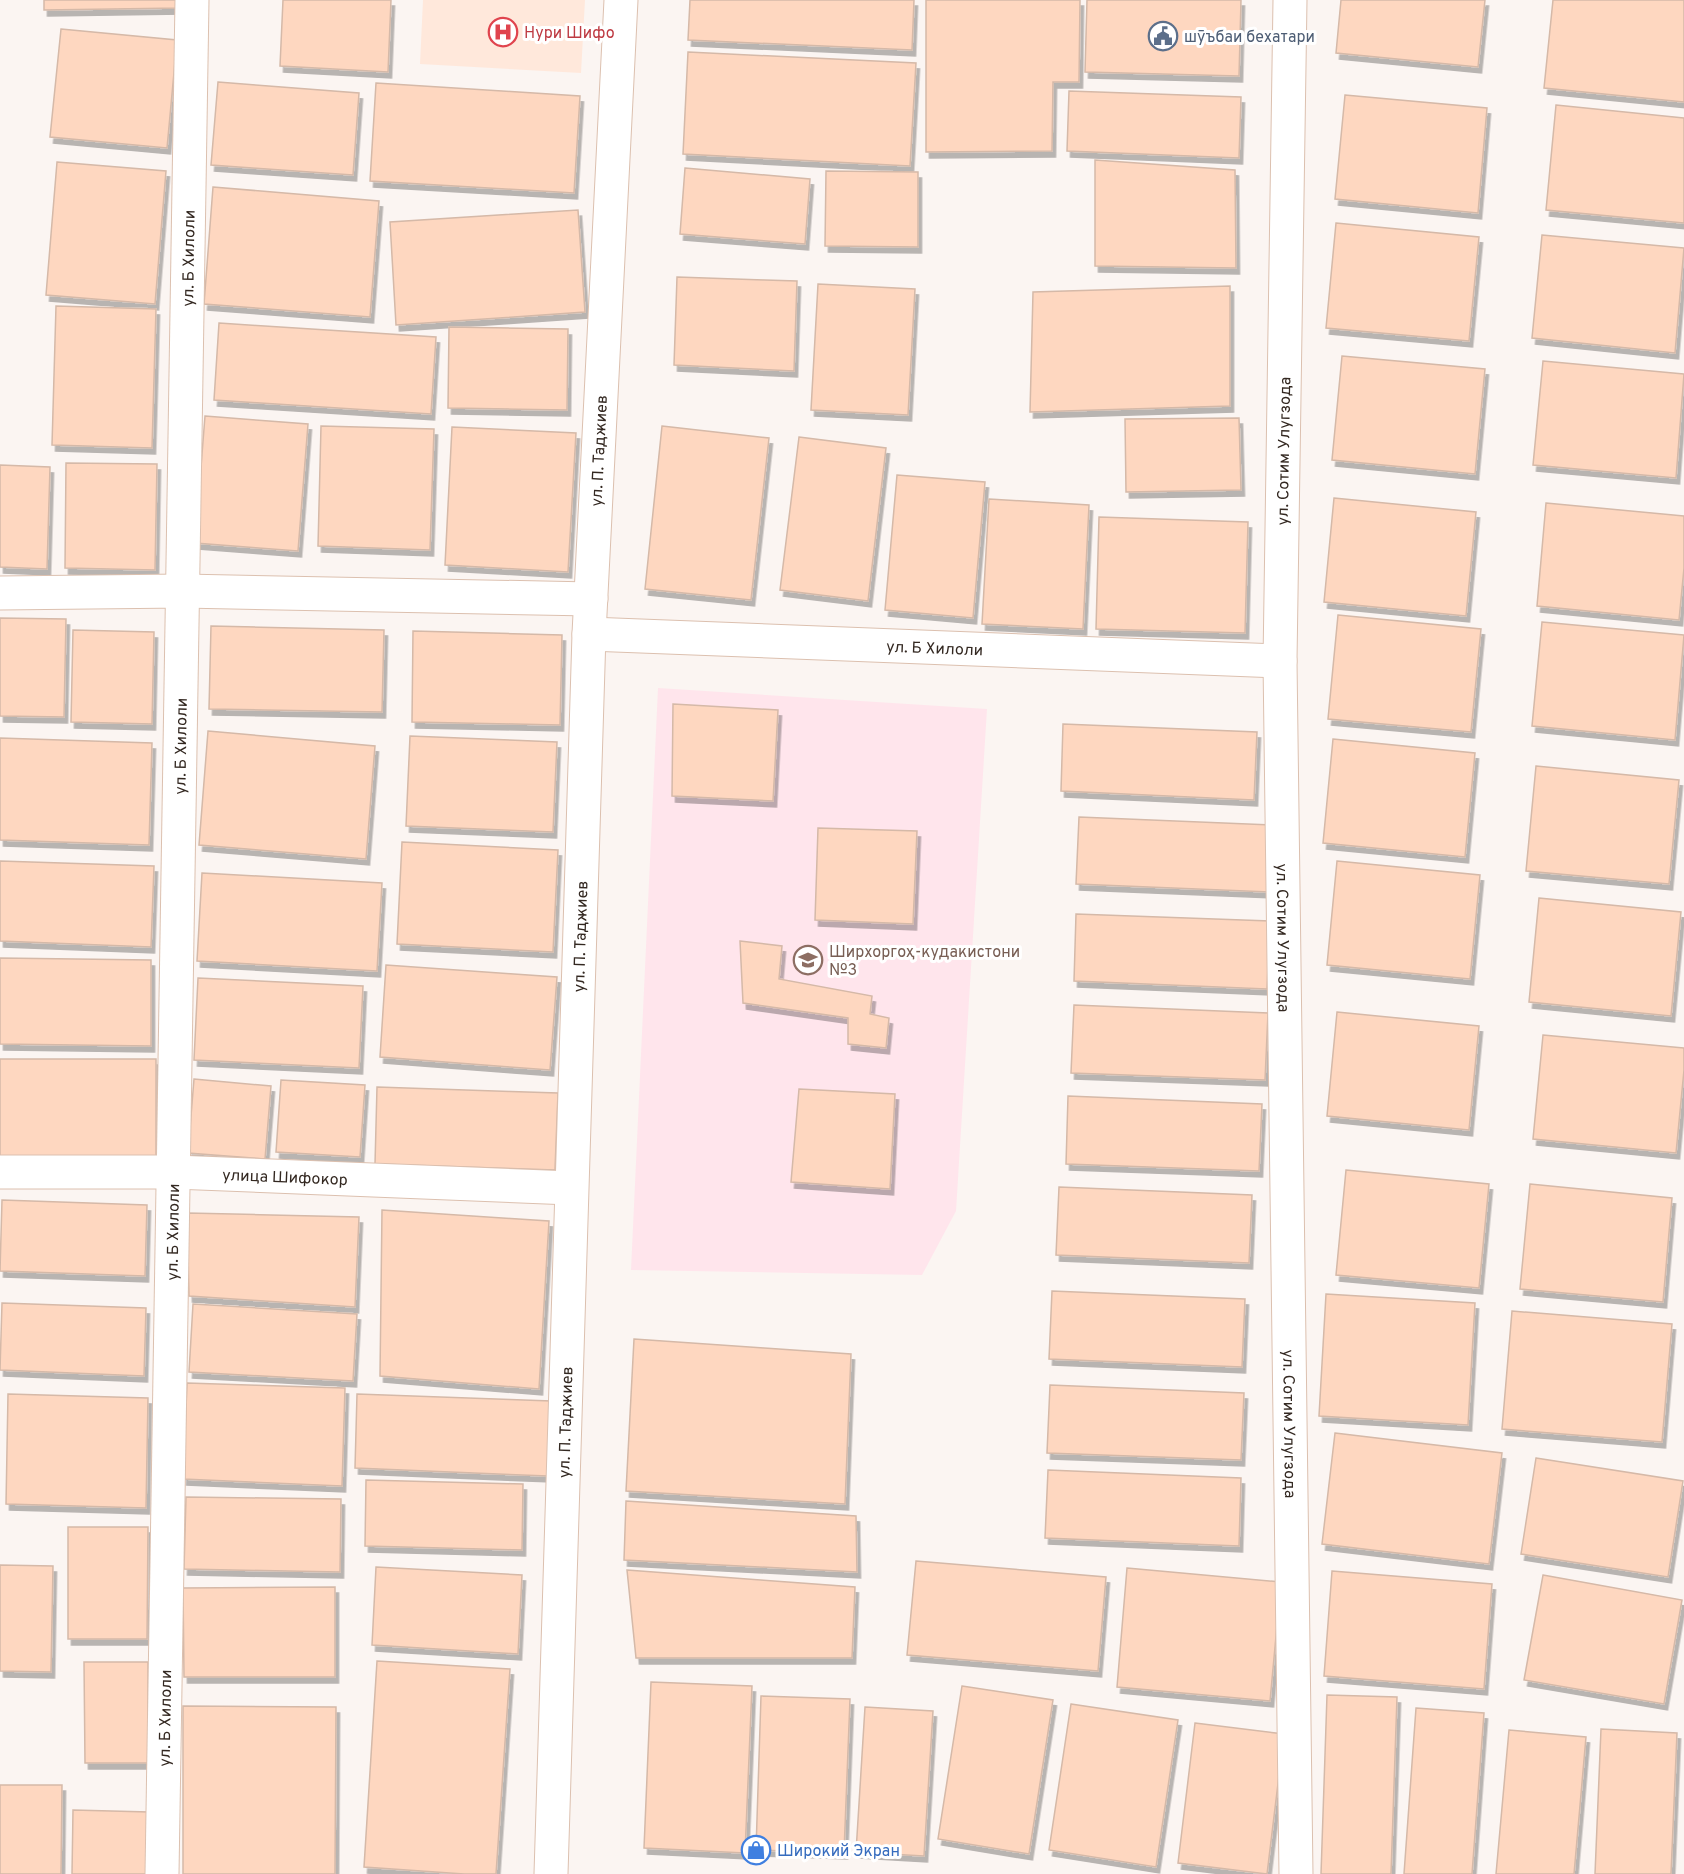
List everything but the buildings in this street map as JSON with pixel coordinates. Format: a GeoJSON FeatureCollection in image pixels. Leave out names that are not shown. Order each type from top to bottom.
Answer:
{"type":"FeatureCollection","features":[{"type":"Feature","properties":{"kind":"street","name":"ул. Б Хилоли"},"geometry":{"type":"LineString","coordinates":[[162,1874],[192,0]]}},
{"type":"Feature","properties":{"kind":"street","name":"ул. П. Таджиев"},"geometry":{"type":"LineString","coordinates":[[551,1874],[589,634],[621,0]]}},
{"type":"Feature","properties":{"kind":"street","name":"ул. Сотим Улугзода"},"geometry":{"type":"LineString","coordinates":[[1290,0],[1280,661],[1296,1874]]}},
{"type":"Feature","properties":{"kind":"street"},"geometry":{"type":"LineString","coordinates":[[0,593],[183,591],[591,599]]}},
{"type":"Feature","properties":{"kind":"street","name":"ул. Б Хилоли"},"geometry":{"type":"LineString","coordinates":[[589,634],[1280,661]]}},
{"type":"Feature","properties":{"kind":"street","name":"улица Шифокор"},"geometry":{"type":"LineString","coordinates":[[0,1172],[174,1172],[571,1188]]}},
{"type":"Feature","properties":{"kind":"shaded area","name":"Нури Шифо"},"geometry":{"type":"Polygon","coordinates":[[[423,0],[585,0],[581,73],[420,64],[423,0]]]}},
{"type":"Feature","properties":{"kind":"shaded area","name":"Ширхоргоҳ-кудакистони №3"},"geometry":{"type":"Polygon","coordinates":[[[658,688],[987,709],[956,1211],[922,1275],[631,1270],[658,688]]]}},
{"type":"Feature","properties":{"kind":"place","name":"Нури Шифо"},"geometry":{"type":"Point","coordinates":[503,32]}},
{"type":"Feature","properties":{"kind":"place","name":"шӯъбаи бехатари"},"geometry":{"type":"Point","coordinates":[1163,36]}},
{"type":"Feature","properties":{"kind":"place","name":"Ширхоргоҳ-кудакистони №3"},"geometry":{"type":"Point","coordinates":[808,960]}},
{"type":"Feature","properties":{"kind":"place","name":"Широкий Экран"},"geometry":{"type":"Point","coordinates":[756,1850]}}]}
